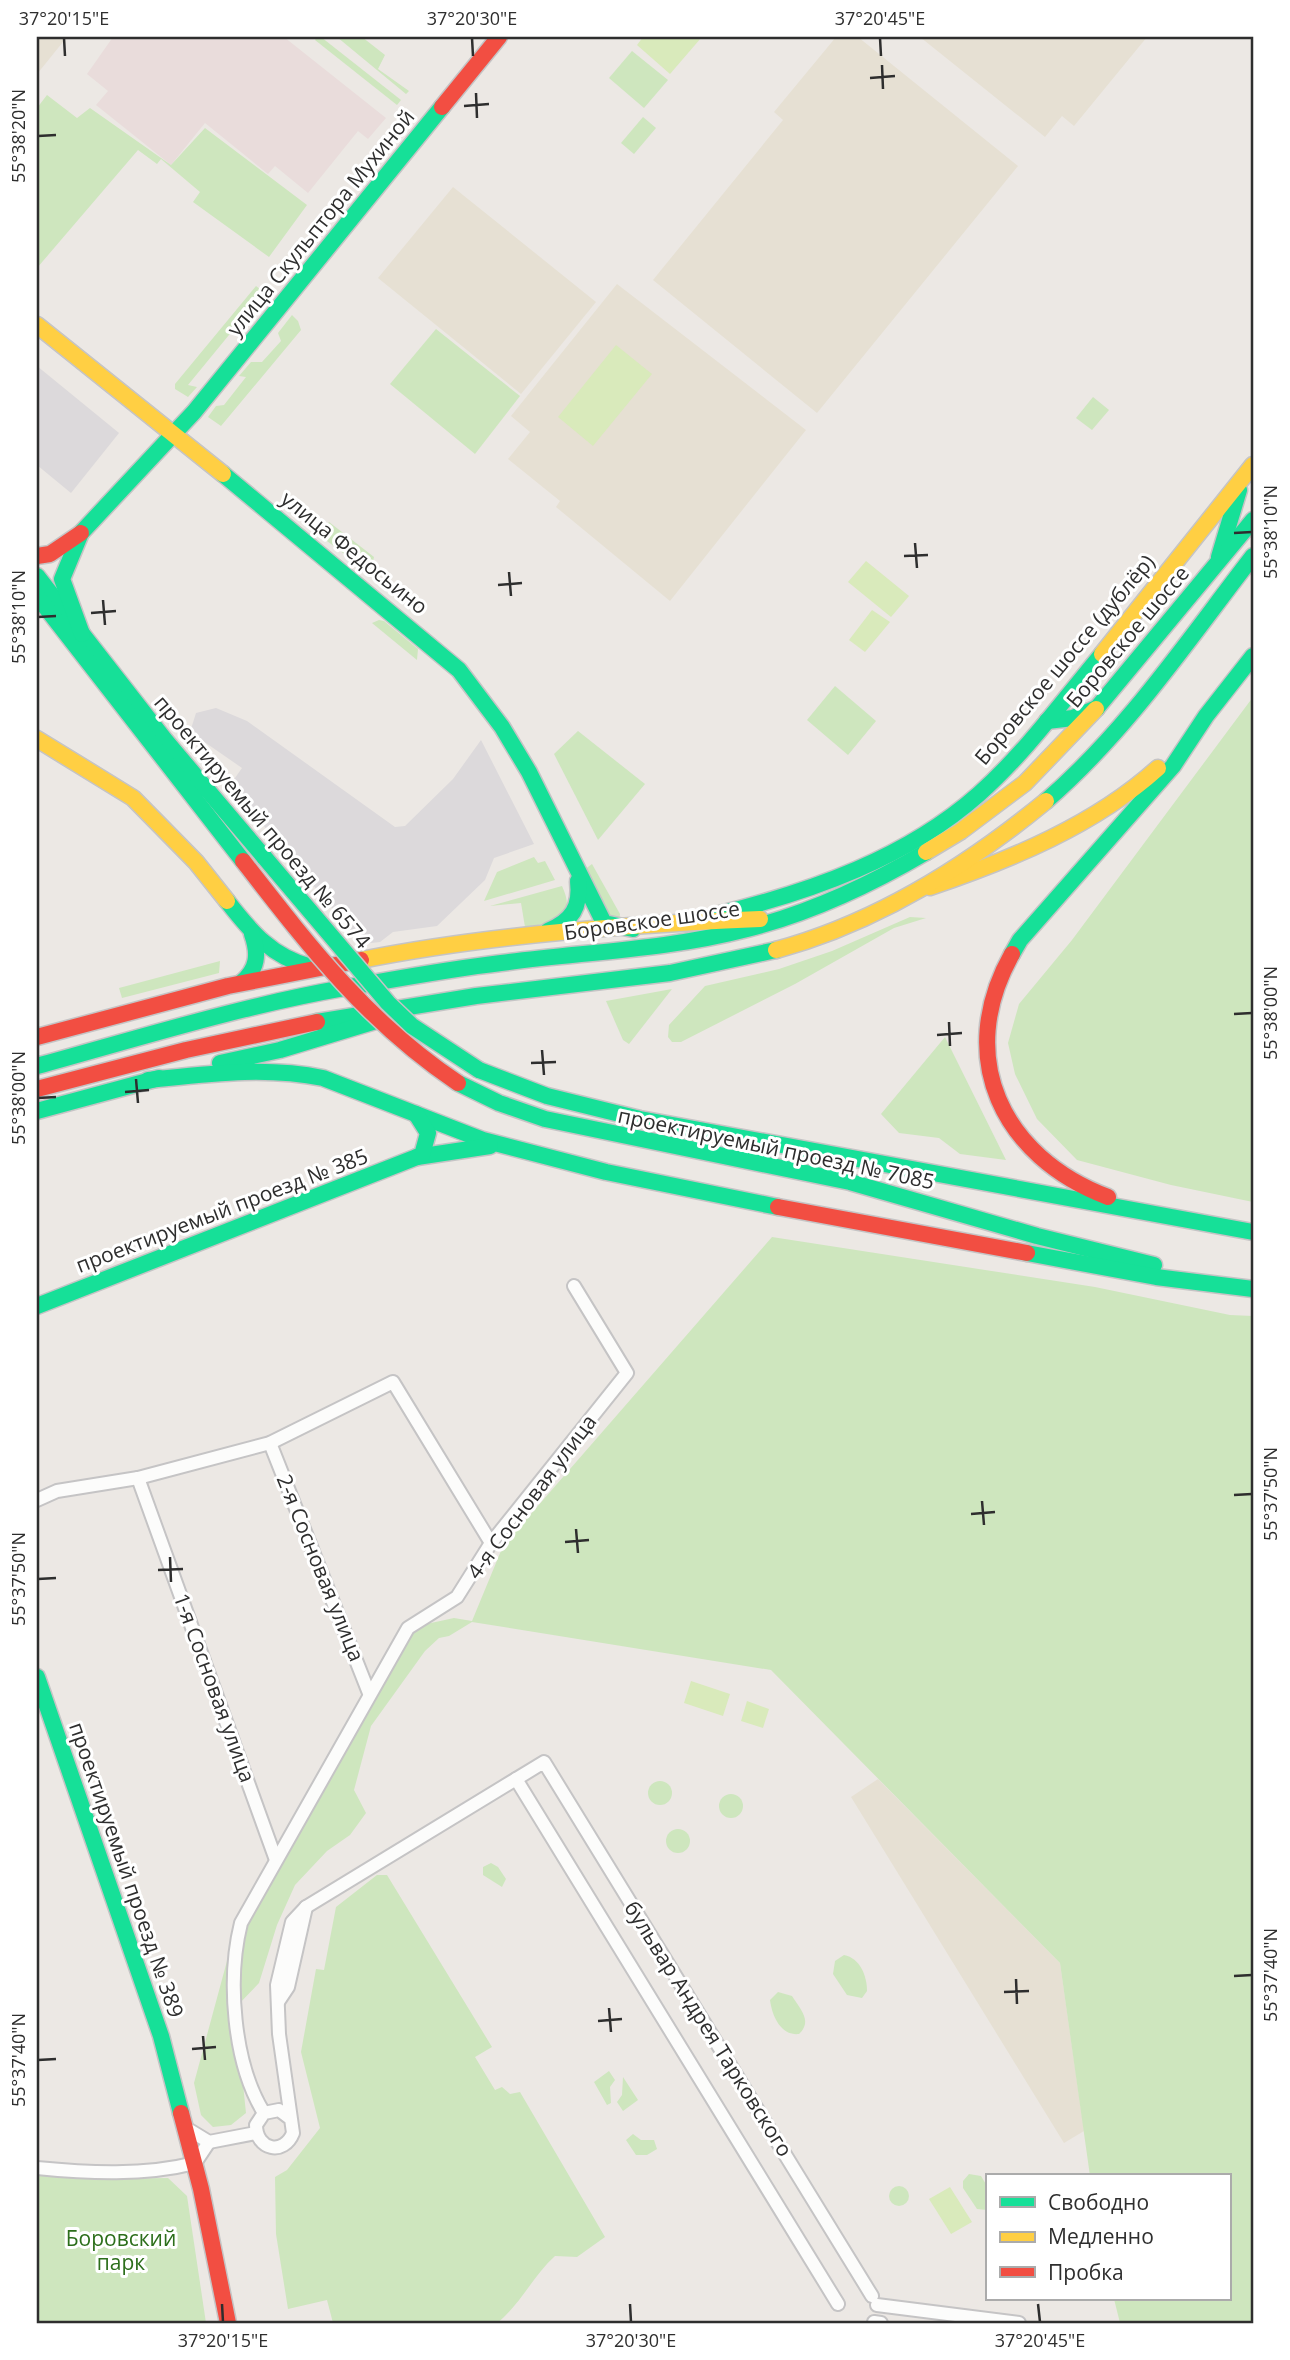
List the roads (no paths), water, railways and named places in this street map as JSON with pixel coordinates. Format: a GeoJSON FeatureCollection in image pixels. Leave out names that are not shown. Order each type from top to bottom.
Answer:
{"type":"FeatureCollection","features":[{"type":"Feature","properties":{"kind":"main road","name":"улица Скульптора Мухиной"},"geometry":{"type":"LineString","coordinates":[[81,533],[173,435],[499,37]]}},
{"type":"Feature","properties":{"kind":"main road","name":"улица Федосьино"},"geometry":{"type":"LineString","coordinates":[[37,326],[459,670],[514,746],[604,923],[633,929]]}},
{"type":"Feature","properties":{"kind":"main road"},"geometry":{"type":"LineString","coordinates":[[1216,565],[1250,469]]}},
{"type":"Feature","properties":{"kind":"main road","name":"Боровское шоссе (дублёр)"},"geometry":{"type":"LineString","coordinates":[[686,922],[776,899],[844,874],[898,848],[974,797],[1047,721],[1250,469]]}},
{"type":"Feature","properties":{"kind":"main road","name":"Боровское шоссе"},"geometry":{"type":"LineString","coordinates":[[37,1066],[213,1018],[340,989],[498,963],[695,940],[748,929],[804,912],[892,872],[961,831],[1025,783],[1097,708],[1253,520]]}},
{"type":"Feature","properties":{"kind":"main road"},"geometry":{"type":"LineString","coordinates":[[37,556],[50,554],[81,533]]}},
{"type":"Feature","properties":{"kind":"main road"},"geometry":{"type":"LineString","coordinates":[[81,533],[62,579],[65,594],[82,634]]}},
{"type":"Feature","properties":{"kind":"main road"},"geometry":{"type":"LineString","coordinates":[[904,896],[1012,828],[1068,780],[1115,730],[1253,556]]}},
{"type":"Feature","properties":{"kind":"main road","name":"проектируемый проезд № 6574"},"geometry":{"type":"LineString","coordinates":[[37,576],[165,740],[388,1003],[412,1026],[479,1070]]}},
{"type":"Feature","properties":{"kind":"main road","name":"проектируемый проезд № 6574"},"geometry":{"type":"LineString","coordinates":[[38,599],[365,1012],[422,1060],[458,1083]]}},
{"type":"Feature","properties":{"kind":"main road"},"geometry":{"type":"LineString","coordinates":[[37,1089],[227,1039],[345,1016],[501,992],[669,972],[751,957],[814,937],[904,896],[955,880],[1094,815],[1126,796],[1152,775],[1206,716],[1253,656]]}},
{"type":"Feature","properties":{"kind":"main road"},"geometry":{"type":"LineString","coordinates":[[1047,721],[1073,718],[1097,708]]}},
{"type":"Feature","properties":{"kind":"main road"},"geometry":{"type":"LineString","coordinates":[[1176,1216],[1095,1193],[1065,1178],[1036,1156],[1018,1136],[1001,1107],[989,1074],[986,1040],[989,1007],[1002,972],[1020,940],[1173,766],[1206,716]]}},
{"type":"Feature","properties":{"kind":"main road"},"geometry":{"type":"LineString","coordinates":[[37,739],[72,758],[133,798],[195,862],[250,930],[281,956],[314,968]]}},
{"type":"Feature","properties":{"kind":"main road"},"geometry":{"type":"LineString","coordinates":[[531,937],[559,927],[573,918],[579,897],[576,871]]}},
{"type":"Feature","properties":{"kind":"main road"},"geometry":{"type":"LineString","coordinates":[[37,1037],[241,983],[398,953],[686,922],[744,921],[804,912]]}},
{"type":"Feature","properties":{"kind":"main road"},"geometry":{"type":"LineString","coordinates":[[241,983],[251,976],[258,959],[250,930]]}},
{"type":"Feature","properties":{"kind":"main road"},"geometry":{"type":"LineString","coordinates":[[37,1111],[148,1080],[280,1050],[391,1017],[501,992]]}},
{"type":"Feature","properties":{"kind":"main road"},"geometry":{"type":"LineString","coordinates":[[148,1080],[265,1069],[296,1071],[323,1078],[515,1149],[606,1172],[817,1215],[1156,1277],[1253,1289]]}},
{"type":"Feature","properties":{"kind":"main road","name":"проектируемый проезд № 7085"},"geometry":{"type":"LineString","coordinates":[[479,1070],[521,1090],[577,1106],[1253,1232]]}},
{"type":"Feature","properties":{"kind":"main road","name":"проектируемый проезд № 7085"},"geometry":{"type":"LineString","coordinates":[[458,1083],[499,1103],[545,1119],[850,1182],[1110,1255],[1175,1269],[1253,1281]]}},
{"type":"Feature","properties":{"kind":"main road"},"geometry":{"type":"LineString","coordinates":[[416,1114],[424,1123],[429,1139],[420,1156]]}},
{"type":"Feature","properties":{"kind":"main road","name":"проектируемый проезд № 385"},"geometry":{"type":"LineString","coordinates":[[37,1306],[420,1156],[475,1146],[515,1149]]}},
{"type":"Feature","properties":{"kind":"main road","name":"проектируемый проезд № 389"},"geometry":{"type":"LineString","coordinates":[[37,1677],[161,2036],[195,2164],[228,2323]]}},
{"type":"Feature","properties":{"kind":"street","name":"4-я Сосновая улица"},"geometry":{"type":"LineString","coordinates":[[264,2113],[251,2093],[233,1994],[234,1954],[241,1923],[408,1628],[457,1597],[491,1543],[627,1373],[574,1286]]}},
{"type":"Feature","properties":{"kind":"street"},"geometry":{"type":"LineString","coordinates":[[37,1500],[57,1491],[138,1478],[270,1443],[393,1382],[491,1543]]}},
{"type":"Feature","properties":{"kind":"street","name":"2-я Сосновая улица"},"geometry":{"type":"LineString","coordinates":[[270,1443],[369,1693]]}},
{"type":"Feature","properties":{"kind":"street","name":"1-я Сосновая улица"},"geometry":{"type":"LineString","coordinates":[[138,1478],[276,1860]]}},
{"type":"Feature","properties":{"kind":"street","name":"бульвар Андрея Тарковского"},"geometry":{"type":"LineString","coordinates":[[838,2304],[516,1779],[544,1762],[874,2301],[1019,2323]]}},
{"type":"Feature","properties":{"kind":"street"},"geometry":{"type":"LineString","coordinates":[[291,2119],[279,2110],[264,2113],[259,2119],[256,2133],[264,2145],[279,2148],[291,2140],[294,2126],[279,2034],[277,1985],[292,1922],[306,1907],[516,1779]]}},
{"type":"Feature","properties":{"kind":"street"},"geometry":{"type":"LineString","coordinates":[[186,2128],[209,2142],[256,2133]]}},
{"type":"Feature","properties":{"kind":"street"},"geometry":{"type":"LineString","coordinates":[[37,2168],[94,2174],[178,2168],[195,2164],[209,2142]]}},
{"type":"Feature","properties":{"kind":"park label","name":"Боровский парк"},"geometry":{"type":"Point","coordinates":[121,2251]}}]}
